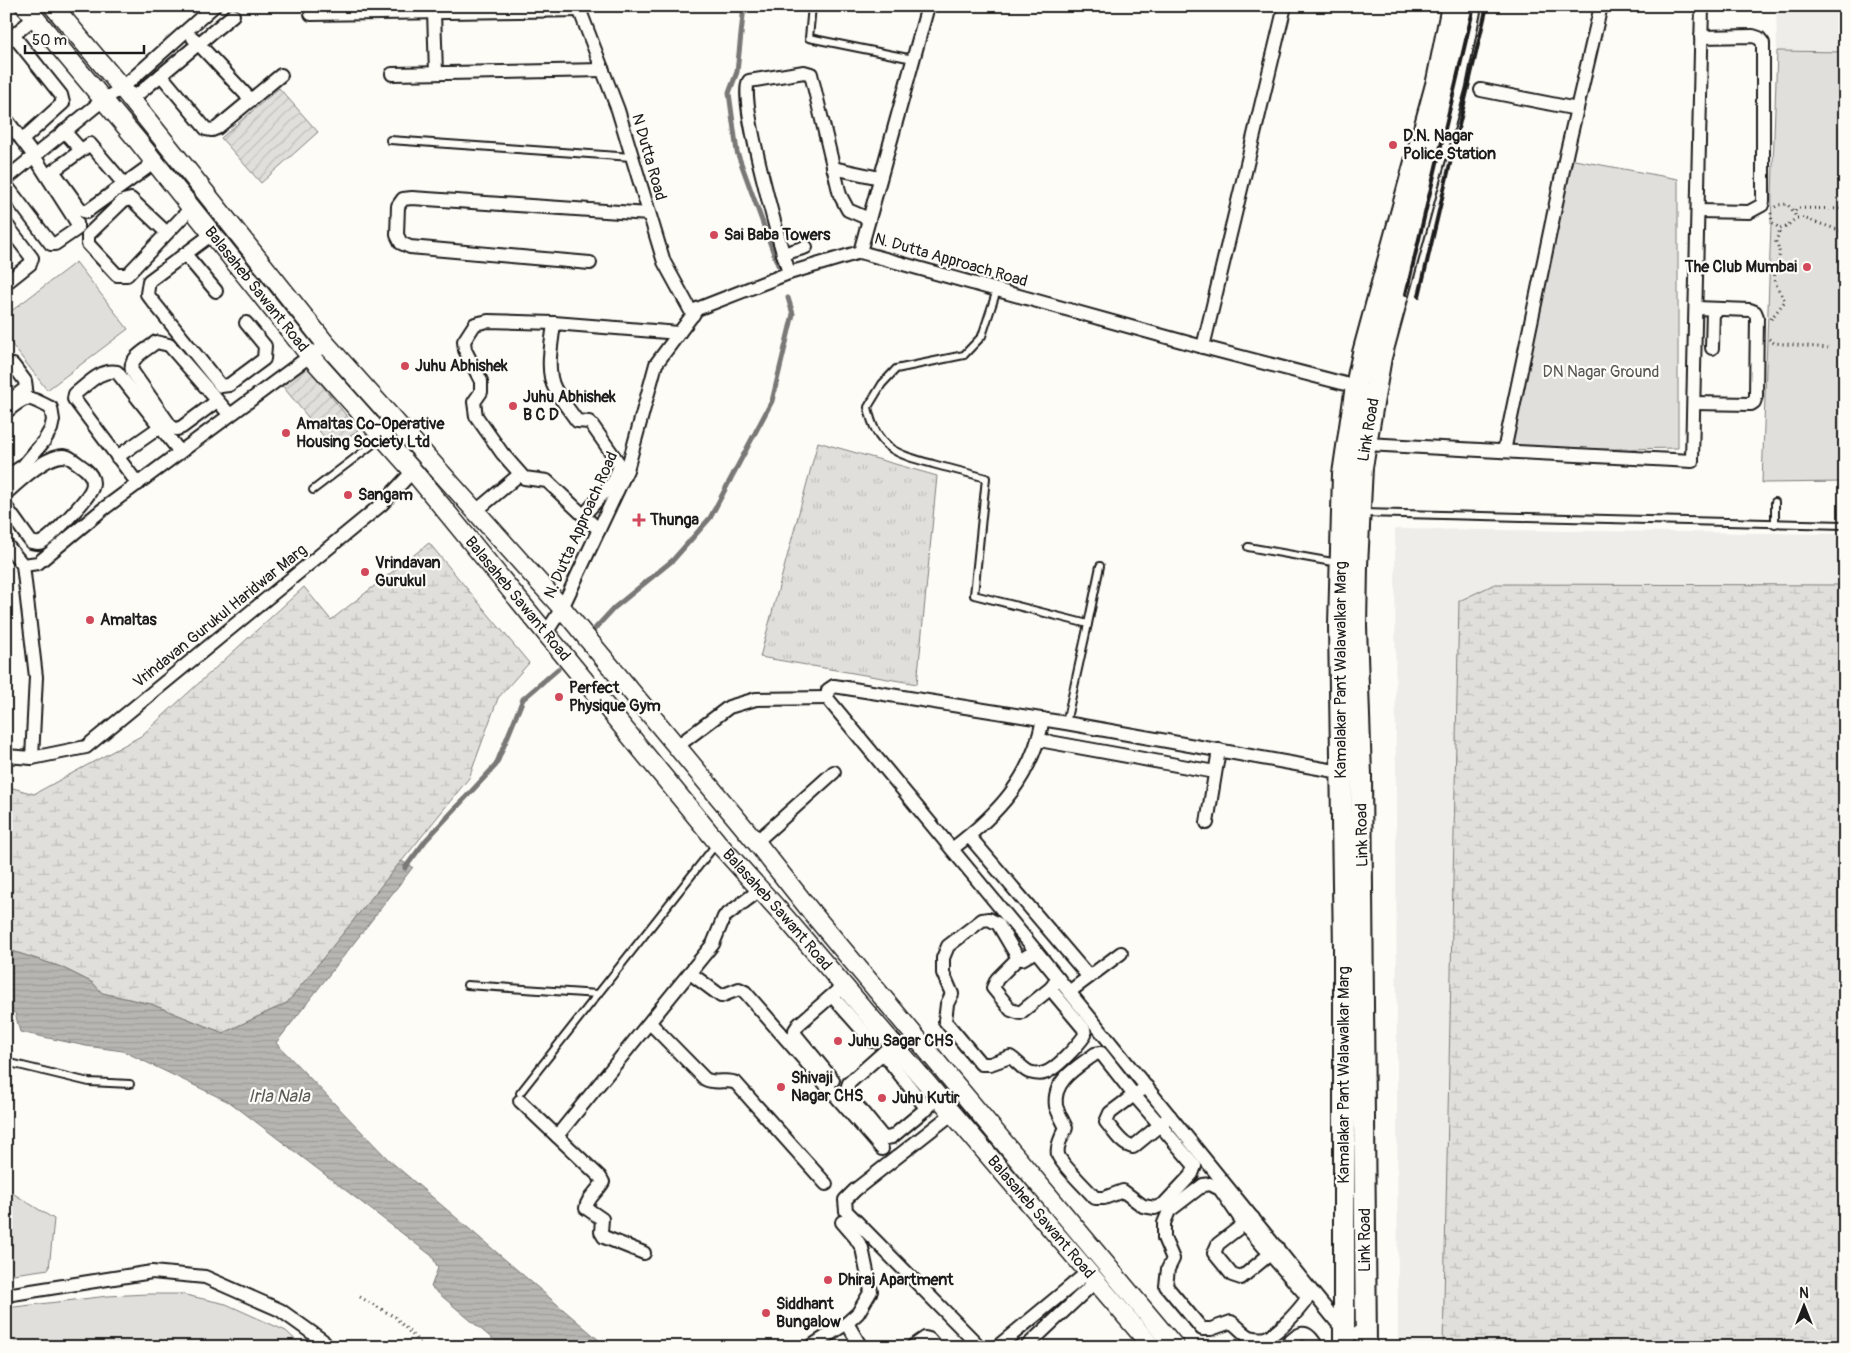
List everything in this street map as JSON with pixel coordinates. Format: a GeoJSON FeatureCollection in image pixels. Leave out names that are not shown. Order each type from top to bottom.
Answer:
{"type":"FeatureCollection","features":[{"type":"Feature","properties":{"kind":"main road","name":"Balasaheb Sawant Road"},"geometry":{"type":"LineString","coordinates":[[53,6],[326,344],[562,608],[756,842],[819,922],[1175,1347]]}},
{"type":"Feature","properties":{"kind":"main road","name":"Kamalakar Pant Walawalkar Marg"},"geometry":{"type":"LineString","coordinates":[[1344,1339],[1352,773],[1338,626],[1340,564],[1350,513],[1343,474],[1365,389],[1363,353],[1437,81],[1452,6]]}},
{"type":"Feature","properties":{"kind":"main road","name":"Link Road"},"geometry":{"type":"LineString","coordinates":[[1366,1341],[1352,773],[1356,626],[1350,513],[1366,444],[1365,389],[1381,357],[1454,85],[1470,6]]}},
{"type":"Feature","properties":{"kind":"main road","name":"Balasaheb Sawant Road"},"geometry":{"type":"LineString","coordinates":[[30,12],[155,162],[310,356],[413,472],[718,842],[760,889],[838,990],[933,1103],[953,1113],[1152,1347]]}},
{"type":"Feature","properties":{"kind":"main road"},"geometry":{"type":"LineString","coordinates":[[1075,1256],[1092,1247]]}},
{"type":"Feature","properties":{"kind":"street"},"geometry":{"type":"LineString","coordinates":[[126,94],[186,31],[214,6]]}},
{"type":"Feature","properties":{"kind":"street"},"geometry":{"type":"LineString","coordinates":[[860,252],[928,6]]}},
{"type":"Feature","properties":{"kind":"street"},"geometry":{"type":"LineString","coordinates":[[1203,347],[1285,6]]}},
{"type":"Feature","properties":{"kind":"street"},"geometry":{"type":"LineString","coordinates":[[1504,451],[1577,109],[1601,6]]}},
{"type":"Feature","properties":{"kind":"street"},"geometry":{"type":"LineString","coordinates":[[1366,444],[1692,461],[1702,6]]}},
{"type":"Feature","properties":{"kind":"street"},"geometry":{"type":"LineString","coordinates":[[311,14],[581,8]]}},
{"type":"Feature","properties":{"kind":"street","name":"N Dutta Road"},"geometry":{"type":"LineString","coordinates":[[581,8],[580,11],[618,110],[664,262],[693,315]]}},
{"type":"Feature","properties":{"kind":"street"},"geometry":{"type":"LineString","coordinates":[[22,140],[63,103],[61,95],[9,38],[30,12]]}},
{"type":"Feature","properties":{"kind":"street"},"geometry":{"type":"LineString","coordinates":[[434,12],[436,74]]}},
{"type":"Feature","properties":{"kind":"street"},"geometry":{"type":"LineString","coordinates":[[6,179],[103,100],[126,94],[161,75],[233,14]]}},
{"type":"Feature","properties":{"kind":"street"},"geometry":{"type":"LineString","coordinates":[[186,31],[250,100]]}},
{"type":"Feature","properties":{"kind":"street"},"geometry":{"type":"LineString","coordinates":[[1698,211],[1750,212],[1762,205],[1763,200],[1763,42],[1753,36],[1701,37]]}},
{"type":"Feature","properties":{"kind":"street"},"geometry":{"type":"LineString","coordinates":[[392,74],[603,70]]}},
{"type":"Feature","properties":{"kind":"street"},"geometry":{"type":"LineString","coordinates":[[789,273],[749,121],[745,90],[749,81],[804,72],[811,74],[840,195],[848,210],[869,218]]}},
{"type":"Feature","properties":{"kind":"street"},"geometry":{"type":"LineString","coordinates":[[161,75],[206,129],[212,130],[218,128],[281,75]]}},
{"type":"Feature","properties":{"kind":"street"},"geometry":{"type":"LineString","coordinates":[[1481,90],[1577,109]]}},
{"type":"Feature","properties":{"kind":"street"},"geometry":{"type":"LineString","coordinates":[[6,119],[34,156],[77,224],[77,229],[55,244],[51,244],[6,185]]}},
{"type":"Feature","properties":{"kind":"street"},"geometry":{"type":"LineString","coordinates":[[64,131],[80,149]]}},
{"type":"Feature","properties":{"kind":"street"},"geometry":{"type":"LineString","coordinates":[[124,184],[92,145],[88,144],[53,171],[82,211],[88,211],[155,162]]}},
{"type":"Feature","properties":{"kind":"street"},"geometry":{"type":"LineString","coordinates":[[834,168],[880,178]]}},
{"type":"Feature","properties":{"kind":"street"},"geometry":{"type":"LineString","coordinates":[[590,262],[410,247],[401,243],[397,235],[398,206],[403,199],[412,198],[649,214]]}},
{"type":"Feature","properties":{"kind":"street"},"geometry":{"type":"LineString","coordinates":[[167,233],[131,199],[123,201],[88,235],[88,244],[117,275],[127,275],[191,208]]}},
{"type":"Feature","properties":{"kind":"street"},"geometry":{"type":"LineString","coordinates":[[6,224],[32,258],[30,264],[6,283]]}},
{"type":"Feature","properties":{"kind":"street"},"geometry":{"type":"LineString","coordinates":[[212,234],[149,281],[147,294],[221,386],[229,385],[264,359],[266,346],[246,323]]}},
{"type":"Feature","properties":{"kind":"street"},"geometry":{"type":"LineString","coordinates":[[783,254],[806,247]]}},
{"type":"Feature","properties":{"kind":"street","name":"N. Dutta Approach Road"},"geometry":{"type":"LineString","coordinates":[[546,633],[562,608],[599,530],[624,468],[656,364],[697,309],[789,273],[860,252],[1203,347],[1365,389]]}},
{"type":"Feature","properties":{"kind":"street"},"geometry":{"type":"LineString","coordinates":[[185,254],[216,291]]}},
{"type":"Feature","properties":{"kind":"street"},"geometry":{"type":"LineString","coordinates":[[1694,403],[1752,404],[1756,396],[1757,317],[1755,312],[1750,310],[1713,315],[1696,315]]}},
{"type":"Feature","properties":{"kind":"street"},"geometry":{"type":"LineString","coordinates":[[1712,348],[1713,315]]}},
{"type":"Feature","properties":{"kind":"street"},"geometry":{"type":"LineString","coordinates":[[599,530],[547,481],[524,478],[502,453],[476,416],[474,402],[481,392],[481,381],[465,350],[464,340],[475,324],[488,321],[554,323],[679,333]]}},
{"type":"Feature","properties":{"kind":"street"},"geometry":{"type":"LineString","coordinates":[[554,323],[551,349],[554,388],[577,421],[589,422],[624,468],[584,515]]}},
{"type":"Feature","properties":{"kind":"street"},"geometry":{"type":"LineString","coordinates":[[217,400],[182,427],[172,428],[132,371],[130,366],[132,361],[156,342],[169,345],[217,400],[230,415]]}},
{"type":"Feature","properties":{"kind":"street"},"geometry":{"type":"LineString","coordinates":[[22,565],[38,563],[88,522],[180,452],[326,344]]}},
{"type":"Feature","properties":{"kind":"street"},"geometry":{"type":"LineString","coordinates":[[6,367],[13,365],[25,381],[26,388],[6,403]]}},
{"type":"Feature","properties":{"kind":"street"},"geometry":{"type":"LineString","coordinates":[[138,484],[74,399],[75,394],[103,372],[117,372],[180,452]]}},
{"type":"Feature","properties":{"kind":"street"},"geometry":{"type":"LineString","coordinates":[[6,412],[22,399],[30,397],[51,408],[53,420],[51,429],[44,441],[23,466],[6,477]]}},
{"type":"Feature","properties":{"kind":"street"},"geometry":{"type":"LineString","coordinates":[[117,457],[160,428]]}},
{"type":"Feature","properties":{"kind":"street"},"geometry":{"type":"LineString","coordinates":[[6,492],[47,460],[55,456],[67,456],[89,472],[93,480],[93,487],[77,510],[43,542],[31,542],[6,507]]}},
{"type":"Feature","properties":{"kind":"street","name":"Vrindavan Gurukul Haridwar Marg"},"geometry":{"type":"LineString","coordinates":[[6,756],[32,758],[86,747],[382,504],[413,472]]}},
{"type":"Feature","properties":{"kind":"street"},"geometry":{"type":"LineString","coordinates":[[476,511],[520,474]]}},
{"type":"Feature","properties":{"kind":"street"},"geometry":{"type":"LineString","coordinates":[[77,510],[88,522]]}},
{"type":"Feature","properties":{"kind":"street"},"geometry":{"type":"LineString","coordinates":[[6,544],[22,565],[36,677],[32,758]]}},
{"type":"Feature","properties":{"kind":"street"},"geometry":{"type":"LineString","coordinates":[[1018,958],[998,924],[989,919],[982,920],[948,946],[943,958],[943,973],[952,994],[947,1004],[945,1021],[981,1064],[990,1064],[1010,1057],[1029,1072],[1042,1074],[1050,1070],[1081,1040],[1085,1035],[1084,1029],[1036,951],[827,698],[828,690],[834,686],[1066,723],[1352,773]]}},
{"type":"Feature","properties":{"kind":"street"},"geometry":{"type":"LineString","coordinates":[[676,747],[729,707],[756,699],[827,698]]}},
{"type":"Feature","properties":{"kind":"street"},"geometry":{"type":"LineString","coordinates":[[952,849],[989,818],[1022,778],[1039,740],[1043,720]]}},
{"type":"Feature","properties":{"kind":"street"},"geometry":{"type":"LineString","coordinates":[[1062,744],[1066,723]]}},
{"type":"Feature","properties":{"kind":"street"},"geometry":{"type":"LineString","coordinates":[[1039,740],[1215,772]]}},
{"type":"Feature","properties":{"kind":"street"},"geometry":{"type":"LineString","coordinates":[[1207,823],[1218,750]]}},
{"type":"Feature","properties":{"kind":"street"},"geometry":{"type":"LineString","coordinates":[[756,842],[834,772]]}},
{"type":"Feature","properties":{"kind":"street"},"geometry":{"type":"LineString","coordinates":[[969,836],[1089,977]]}},
{"type":"Feature","properties":{"kind":"street"},"geometry":{"type":"LineString","coordinates":[[981,884],[998,870]]}},
{"type":"Feature","properties":{"kind":"street"},"geometry":{"type":"LineString","coordinates":[[557,1136],[713,944],[724,917],[760,889]]}},
{"type":"Feature","properties":{"kind":"street"},"geometry":{"type":"LineString","coordinates":[[1036,951],[1022,959],[1018,958],[997,979],[992,988],[1011,1010],[1020,1013],[1055,983]]}},
{"type":"Feature","properties":{"kind":"street"},"geometry":{"type":"LineString","coordinates":[[1069,992],[1122,952]]}},
{"type":"Feature","properties":{"kind":"street"},"geometry":{"type":"LineString","coordinates":[[690,974],[721,996],[739,989],[745,992],[882,1149]]}},
{"type":"Feature","properties":{"kind":"street"},"geometry":{"type":"LineString","coordinates":[[1055,983],[1069,992],[1147,1087],[1248,1221]]}},
{"type":"Feature","properties":{"kind":"street"},"geometry":{"type":"LineString","coordinates":[[833,1080],[795,1034],[799,1024],[838,990],[872,1041]]}},
{"type":"Feature","properties":{"kind":"street"},"geometry":{"type":"LineString","coordinates":[[650,1023],[705,1079],[711,1082],[731,1080],[736,1083],[826,1184]]}},
{"type":"Feature","properties":{"kind":"street"},"geometry":{"type":"LineString","coordinates":[[888,1048],[849,1083],[846,1092],[886,1138],[892,1137],[933,1103]]}},
{"type":"Feature","properties":{"kind":"street"},"geometry":{"type":"LineString","coordinates":[[1101,1053],[1134,1095],[1195,1166],[1192,1174],[1164,1204],[1155,1208],[1143,1206],[1124,1191],[1104,1198],[1095,1198],[1058,1156],[1058,1147],[1066,1128],[1056,1107],[1056,1092],[1061,1081],[1095,1054],[1101,1053]]}},
{"type":"Feature","properties":{"kind":"street"},"geometry":{"type":"LineString","coordinates":[[1147,1087],[1110,1113],[1106,1122],[1125,1144],[1133,1147],[1170,1116]]}},
{"type":"Feature","properties":{"kind":"street"},"geometry":{"type":"LineString","coordinates":[[520,1097],[600,1177],[602,1182],[587,1203],[586,1208],[602,1219],[601,1232],[604,1237],[644,1253]]}},
{"type":"Feature","properties":{"kind":"street"},"geometry":{"type":"LineString","coordinates":[[953,1113],[855,1190],[845,1200],[846,1211],[980,1347]]}},
{"type":"Feature","properties":{"kind":"street"},"geometry":{"type":"LineString","coordinates":[[1274,1251],[1305,1294],[1306,1300],[1272,1335],[1263,1339],[1250,1337],[1238,1325],[1231,1322],[1211,1328],[1202,1328],[1166,1286],[1168,1269],[1173,1259],[1164,1238],[1164,1223],[1169,1212],[1203,1185],[1210,1184],[1220,1189],[1274,1251],[1344,1339],[1366,1341]]}},
{"type":"Feature","properties":{"kind":"street"},"geometry":{"type":"LineString","coordinates":[[1248,1221],[1218,1244],[1214,1253],[1232,1275],[1241,1278],[1274,1251]]}},
{"type":"Feature","properties":{"kind":"street"},"geometry":{"type":"LineString","coordinates":[[810,1347],[847,1323],[858,1313],[871,1291],[862,1248],[842,1222]]}},
{"type":"Feature","properties":{"kind":"street"},"geometry":{"type":"LineString","coordinates":[[6,1295],[152,1272],[205,1277],[280,1310],[322,1340],[328,1347]]}},
{"type":"Feature","properties":{"kind":"street"},"geometry":{"type":"LineString","coordinates":[[997,1347],[1092,1276]]}},
{"type":"Feature","properties":{"kind":"street"},"geometry":{"type":"LineString","coordinates":[[1026,1347],[1092,1276]]}},
{"type":"Feature","properties":{"kind":"street"},"geometry":{"type":"LineString","coordinates":[[847,1323],[861,1347]]}},
{"type":"Feature","properties":{"kind":"street"},"geometry":{"type":"LineString","coordinates":[[1284,1347],[1299,1334],[1304,1333],[1309,1335],[1317,1347]]}},
{"type":"Feature","properties":{"kind":"street"},"geometry":{"type":"LineString","coordinates":[[912,1347],[925,1338],[929,1339],[936,1347]]}},
{"type":"Feature","properties":{"kind":"lane"},"geometry":{"type":"LineString","coordinates":[[812,6],[809,38],[913,59]]}},
{"type":"Feature","properties":{"kind":"lane"},"geometry":{"type":"LineString","coordinates":[[390,140],[632,157]]}},
{"type":"Feature","properties":{"kind":"lane"},"geometry":{"type":"LineString","coordinates":[[997,290],[982,336],[964,355],[896,369],[882,384],[868,407],[871,424],[884,443],[901,456],[986,478],[974,595],[1088,624]]}},
{"type":"Feature","properties":{"kind":"lane"},"geometry":{"type":"LineString","coordinates":[[313,490],[382,437]]}},
{"type":"Feature","properties":{"kind":"lane"},"geometry":{"type":"LineString","coordinates":[[1775,502],[1775,524]]}},
{"type":"Feature","properties":{"kind":"lane"},"geometry":{"type":"LineString","coordinates":[[1350,513],[1845,525]]}},
{"type":"Feature","properties":{"kind":"lane"},"geometry":{"type":"LineString","coordinates":[[1248,547],[1340,564]]}},
{"type":"Feature","properties":{"kind":"lane"},"geometry":{"type":"LineString","coordinates":[[1066,723],[1100,566]]}},
{"type":"Feature","properties":{"kind":"lane"},"geometry":{"type":"LineString","coordinates":[[520,1097],[598,994],[718,842]]}},
{"type":"Feature","properties":{"kind":"lane"},"geometry":{"type":"LineString","coordinates":[[467,985],[598,994]]}},
{"type":"Feature","properties":{"kind":"lane"},"geometry":{"type":"LineString","coordinates":[[6,1062],[88,1082],[130,1084]]}},
{"type":"Feature","properties":{"kind":"path"},"geometry":{"type":"LineString","coordinates":[[1780,229],[1772,222],[1770,210],[1778,205],[1787,204],[1794,212],[1796,218]]}},
{"type":"Feature","properties":{"kind":"path"},"geometry":{"type":"LineString","coordinates":[[1794,212],[1798,208],[1845,209]]}},
{"type":"Feature","properties":{"kind":"path"},"geometry":{"type":"LineString","coordinates":[[1780,229],[1786,227],[1796,218],[1804,218],[1845,232]]}},
{"type":"Feature","properties":{"kind":"path"},"geometry":{"type":"LineString","coordinates":[[1768,327],[1770,320],[1785,301],[1775,281],[1775,273],[1780,258],[1780,248],[1776,242],[1780,229]]}},
{"type":"Feature","properties":{"kind":"path"},"geometry":{"type":"LineString","coordinates":[[1768,332],[1768,337],[1774,343],[1828,348]]}},
{"type":"Feature","properties":{"kind":"path"},"geometry":{"type":"LineString","coordinates":[[360,1297],[395,1317],[424,1347]]}},
{"type":"Feature","properties":{"kind":"shaded area"},"geometry":{"type":"Polygon","coordinates":[[[1776,6],[1845,6],[1845,52],[1777,51],[1776,6]]]}},
{"type":"Feature","properties":{"kind":"shaded area"},"geometry":{"type":"Polygon","coordinates":[[[1395,529],[1845,534],[1845,1347],[1398,1347],[1395,529]]]}},
{"type":"Feature","properties":{"kind":"green space","name":"The Club Mumbai"},"geometry":{"type":"Polygon","coordinates":[[[1777,51],[1845,52],[1845,482],[1762,483],[1777,51]]]}},
{"type":"Feature","properties":{"kind":"green space"},"geometry":{"type":"Polygon","coordinates":[[[279,88],[318,132],[261,183],[221,138],[279,88]]]}},
{"type":"Feature","properties":{"kind":"green space","name":"DN Nagar Ground"},"geometry":{"type":"Polygon","coordinates":[[[1569,159],[1678,179],[1678,448],[1504,451],[1569,159]]]}},
{"type":"Feature","properties":{"kind":"green space"},"geometry":{"type":"Polygon","coordinates":[[[76,262],[128,329],[47,390],[6,337],[6,315],[76,262]]]}},
{"type":"Feature","properties":{"kind":"green space"},"geometry":{"type":"Polygon","coordinates":[[[305,364],[358,430],[334,449],[280,383],[305,364]]]}},
{"type":"Feature","properties":{"kind":"green space"},"geometry":{"type":"Polygon","coordinates":[[[818,442],[937,476],[917,684],[760,657],[818,442]]]}},
{"type":"Feature","properties":{"kind":"green space"},"geometry":{"type":"Polygon","coordinates":[[[429,543],[529,663],[498,698],[469,778],[287,1003],[223,1033],[151,1004],[102,993],[93,983],[61,967],[6,949],[6,786],[34,794],[141,736],[304,587],[331,620],[429,543]]]}},
{"type":"Feature","properties":{"kind":"green space"},"geometry":{"type":"Polygon","coordinates":[[[1495,584],[1845,585],[1845,1347],[1443,1347],[1459,601],[1495,584]]]}},
{"type":"Feature","properties":{"kind":"green space"},"geometry":{"type":"Polygon","coordinates":[[[6,1189],[54,1219],[49,1269],[6,1275],[6,1189]]]}},
{"type":"Feature","properties":{"kind":"green space"},"geometry":{"type":"Polygon","coordinates":[[[181,1294],[226,1304],[286,1331],[303,1347],[6,1347],[6,1308],[108,1296],[181,1294]]]}},
{"type":"Feature","properties":{"kind":"water","name":"Irla Nala"},"geometry":{"type":"Polygon","coordinates":[[[401,861],[413,867],[276,1043],[389,1160],[607,1347],[502,1347],[431,1287],[438,1268],[432,1256],[231,1103],[123,1051],[86,1046],[20,1032],[15,1013],[6,1009],[6,949],[61,967],[93,983],[102,993],[151,1004],[223,1033],[287,1003],[401,861]]]}},
{"type":"Feature","properties":{"kind":"waterway"},"geometry":{"type":"LineString","coordinates":[[744,6],[737,72],[729,93],[737,152],[778,265]]}},
{"type":"Feature","properties":{"kind":"waterway"},"geometry":{"type":"LineString","coordinates":[[591,633],[614,608],[673,560],[710,518],[772,401],[793,314],[788,298]]}},
{"type":"Feature","properties":{"kind":"waterway"},"geometry":{"type":"LineString","coordinates":[[405,868],[426,840],[496,765],[523,699],[558,669]]}},
{"type":"Feature","properties":{"kind":"railway"},"geometry":{"type":"LineString","coordinates":[[1406,294],[1474,6]]}},
{"type":"Feature","properties":{"kind":"railway"},"geometry":{"type":"LineString","coordinates":[[1419,296],[1487,6]]}},
{"type":"Feature","properties":{"kind":"place","name":"D.N. Nagar Police Station"},"geometry":{"type":"Point","coordinates":[1393,145]}},
{"type":"Feature","properties":{"kind":"place","name":"Sai Baba Towers"},"geometry":{"type":"Point","coordinates":[714,235]}},
{"type":"Feature","properties":{"kind":"place","name":"The Club Mumbai"},"geometry":{"type":"Point","coordinates":[1807,267]}},
{"type":"Feature","properties":{"kind":"place","name":"Juhu Abhishek"},"geometry":{"type":"Point","coordinates":[405,366]}},
{"type":"Feature","properties":{"kind":"place","name":"Juhu Abhishek B C D"},"geometry":{"type":"Point","coordinates":[513,406]}},
{"type":"Feature","properties":{"kind":"place","name":"Amaltas Co-Operative Housing Society Ltd"},"geometry":{"type":"Point","coordinates":[286,433]}},
{"type":"Feature","properties":{"kind":"place","name":"Sangam"},"geometry":{"type":"Point","coordinates":[348,495]}},
{"type":"Feature","properties":{"kind":"place","name":"Thunga"},"geometry":{"type":"Point","coordinates":[639,520]}},
{"type":"Feature","properties":{"kind":"place","name":"Vrindavan Gurukul"},"geometry":{"type":"Point","coordinates":[365,572]}},
{"type":"Feature","properties":{"kind":"place","name":"Amaltas"},"geometry":{"type":"Point","coordinates":[90,620]}},
{"type":"Feature","properties":{"kind":"place","name":"Perfect Physique Gym"},"geometry":{"type":"Point","coordinates":[559,697]}},
{"type":"Feature","properties":{"kind":"place","name":"Juhu Sagar CHS"},"geometry":{"type":"Point","coordinates":[838,1041]}},
{"type":"Feature","properties":{"kind":"place","name":"Shivaji Nagar CHS"},"geometry":{"type":"Point","coordinates":[781,1087]}},
{"type":"Feature","properties":{"kind":"place","name":"Juhu Kutir"},"geometry":{"type":"Point","coordinates":[882,1098]}},
{"type":"Feature","properties":{"kind":"place","name":"Dhiraj Apartment"},"geometry":{"type":"Point","coordinates":[828,1280]}},
{"type":"Feature","properties":{"kind":"place","name":"Siddhant Bungalow"},"geometry":{"type":"Point","coordinates":[766,1313]}}]}
